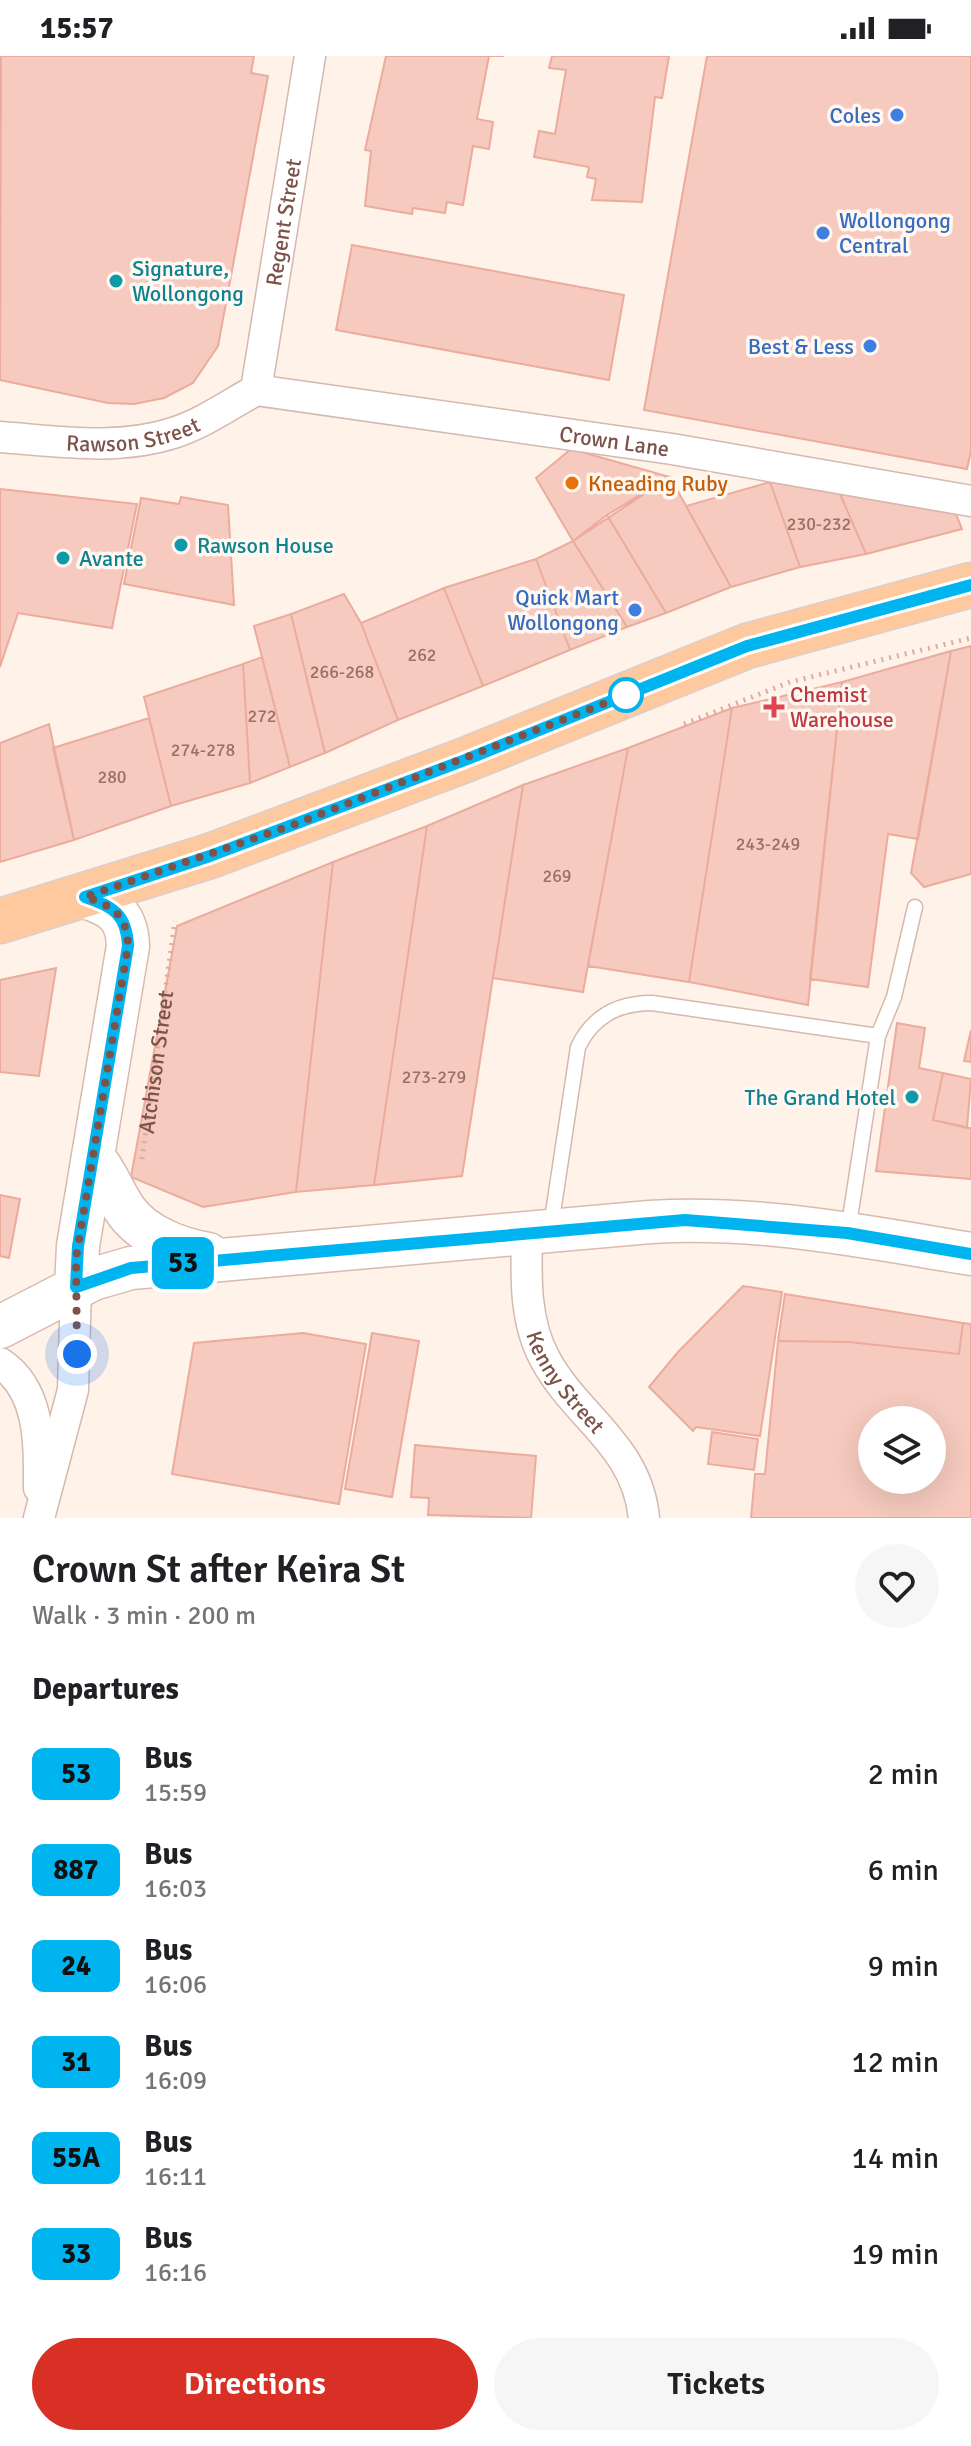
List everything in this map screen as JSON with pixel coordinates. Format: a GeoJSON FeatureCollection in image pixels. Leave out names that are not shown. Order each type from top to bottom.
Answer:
{"type":"FeatureCollection","features":[{"type":"Feature","properties":{"kind":"main road"},"geometry":{"type":"LineString","coordinates":[[0,921],[210,856],[451,766],[747,646],[971,585]]}},
{"type":"Feature","properties":{"kind":"main road","name":"Atchison Street"},"geometry":{"type":"LineString","coordinates":[[76,1287],[78,1246],[128,946],[127,927],[120,913],[85,897]]}},
{"type":"Feature","properties":{"kind":"main road"},"geometry":{"type":"LineString","coordinates":[[93,1157],[108,1174],[126,1212],[153,1235],[182,1248],[239,1258]]}},
{"type":"Feature","properties":{"kind":"main road"},"geometry":{"type":"LineString","coordinates":[[0,1327],[76,1287],[131,1268],[685,1220],[847,1233],[971,1254]]}},
{"type":"Feature","properties":{"kind":"street","name":"Regent Street"},"geometry":{"type":"LineString","coordinates":[[256,390],[310,56]]}},
{"type":"Feature","properties":{"kind":"street","name":"Rawson Street"},"geometry":{"type":"LineString","coordinates":[[0,437],[109,443],[149,439],[193,425],[256,390]]}},
{"type":"Feature","properties":{"kind":"street","name":"Crown Lane"},"geometry":{"type":"LineString","coordinates":[[256,390],[657,447],[971,501]]}},
{"type":"Feature","properties":{"kind":"street","name":"Kenny Street"},"geometry":{"type":"LineString","coordinates":[[539,1231],[526,1290],[543,1357],[559,1381],[619,1450],[642,1492],[644,1518]]}},
{"type":"Feature","properties":{"kind":"street","name":"Atchison Street"},"geometry":{"type":"LineString","coordinates":[[39,1518],[73,1390],[76,1287]]}},
{"type":"Feature","properties":{"kind":"street","name":"Atchison Street"},"geometry":{"type":"LineString","coordinates":[[0,1363],[26,1389],[32,1408],[38,1450],[39,1518]]}},
{"type":"Feature","properties":{"kind":"lane"},"geometry":{"type":"LineString","coordinates":[[847,1233],[878,1036],[894,997],[915,907]]}},
{"type":"Feature","properties":{"kind":"lane"},"geometry":{"type":"LineString","coordinates":[[539,1231],[573,1064],[586,1031],[610,1011],[637,1003],[652,1003],[878,1036]]}},
{"type":"Feature","properties":{"kind":"path"},"geometry":{"type":"LineString","coordinates":[[684,724],[790,682],[971,638]]}},
{"type":"Feature","properties":{"kind":"path","name":"Atchison Street"},"geometry":{"type":"LineString","coordinates":[[140,1172],[175,921]]}},
{"type":"Feature","properties":{"kind":"building","name":"Signature, Wollongong"},"geometry":{"type":"Polygon","coordinates":[[[1,56],[254,56],[251,73],[268,76],[218,346],[193,383],[164,398],[134,404],[108,403],[0,380],[1,56]]]}},
{"type":"Feature","properties":{"kind":"building"},"geometry":{"type":"Polygon","coordinates":[[[386,56],[489,56],[477,119],[493,122],[489,149],[473,146],[463,205],[447,202],[445,213],[413,208],[412,214],[365,206],[371,151],[365,150],[386,56]]]}},
{"type":"Feature","properties":{"kind":"building"},"geometry":{"type":"Polygon","coordinates":[[[552,56],[669,56],[662,98],[655,97],[642,202],[592,200],[596,179],[587,177],[589,167],[534,157],[539,131],[555,134],[566,70],[549,68],[552,56]]]}},
{"type":"Feature","properties":{"kind":"building","name":"Wollongong Central"},"geometry":{"type":"Polygon","coordinates":[[[707,56],[971,56],[971,451],[967,469],[644,410],[707,56]]]}},
{"type":"Feature","properties":{"kind":"building"},"geometry":{"type":"Polygon","coordinates":[[[352,245],[624,295],[609,380],[336,330],[352,245]]]}},
{"type":"Feature","properties":{"kind":"building"},"geometry":{"type":"Polygon","coordinates":[[[571,449],[670,477],[573,541],[536,478],[571,449]]]}},
{"type":"Feature","properties":{"kind":"building"},"geometry":{"type":"Polygon","coordinates":[[[670,477],[731,587],[666,613],[607,515],[670,477]]]}},
{"type":"Feature","properties":{"kind":"building"},"geometry":{"type":"Polygon","coordinates":[[[770,482],[840,494],[866,554],[800,567],[770,482]]]}},
{"type":"Feature","properties":{"kind":"building"},"geometry":{"type":"Polygon","coordinates":[[[770,482],[800,567],[731,587],[686,506],[770,482]]]}},
{"type":"Feature","properties":{"kind":"building","name":"Avante"},"geometry":{"type":"Polygon","coordinates":[[[0,489],[137,504],[112,628],[18,613],[0,667],[0,489]]]}},
{"type":"Feature","properties":{"kind":"building"},"geometry":{"type":"Polygon","coordinates":[[[840,494],[956,514],[962,529],[866,554],[840,494]]]}},
{"type":"Feature","properties":{"kind":"building","name":"Rawson House"},"geometry":{"type":"Polygon","coordinates":[[[181,497],[228,505],[234,605],[124,584],[141,498],[179,504],[181,497]]]}},
{"type":"Feature","properties":{"kind":"building"},"geometry":{"type":"Polygon","coordinates":[[[607,515],[666,613],[627,627],[573,541],[607,515]]]}},
{"type":"Feature","properties":{"kind":"building"},"geometry":{"type":"Polygon","coordinates":[[[573,541],[627,627],[570,650],[536,559],[573,541]]]}},
{"type":"Feature","properties":{"kind":"building"},"geometry":{"type":"Polygon","coordinates":[[[536,559],[570,650],[483,686],[444,588],[536,559]]]}},
{"type":"Feature","properties":{"kind":"building"},"geometry":{"type":"Polygon","coordinates":[[[444,588],[483,686],[398,720],[361,623],[444,588]]]}},
{"type":"Feature","properties":{"kind":"building"},"geometry":{"type":"Polygon","coordinates":[[[344,594],[361,623],[398,720],[325,753],[291,614],[344,594]]]}},
{"type":"Feature","properties":{"kind":"building"},"geometry":{"type":"Polygon","coordinates":[[[291,614],[325,753],[290,767],[254,626],[291,614]]]}},
{"type":"Feature","properties":{"kind":"building"},"geometry":{"type":"Polygon","coordinates":[[[971,646],[971,874],[924,887],[911,873],[951,651],[971,646]]]}},
{"type":"Feature","properties":{"kind":"building"},"geometry":{"type":"Polygon","coordinates":[[[951,651],[918,839],[888,834],[868,987],[810,979],[842,682],[951,651]]]}},
{"type":"Feature","properties":{"kind":"building"},"geometry":{"type":"Polygon","coordinates":[[[262,657],[290,767],[250,783],[243,664],[262,657]]]}},
{"type":"Feature","properties":{"kind":"building"},"geometry":{"type":"Polygon","coordinates":[[[243,664],[250,783],[171,806],[144,697],[243,664]]]}},
{"type":"Feature","properties":{"kind":"building"},"geometry":{"type":"Polygon","coordinates":[[[842,682],[808,1005],[689,982],[732,708],[842,682]]]}},
{"type":"Feature","properties":{"kind":"building"},"geometry":{"type":"Polygon","coordinates":[[[732,708],[689,982],[588,966],[628,748],[732,708]]]}},
{"type":"Feature","properties":{"kind":"building"},"geometry":{"type":"Polygon","coordinates":[[[149,718],[171,806],[74,840],[53,748],[149,718]]]}},
{"type":"Feature","properties":{"kind":"building"},"geometry":{"type":"Polygon","coordinates":[[[49,724],[74,840],[0,862],[0,743],[49,724]]]}},
{"type":"Feature","properties":{"kind":"building"},"geometry":{"type":"Polygon","coordinates":[[[628,748],[583,992],[493,978],[523,785],[628,748]]]}},
{"type":"Feature","properties":{"kind":"building"},"geometry":{"type":"Polygon","coordinates":[[[523,785],[462,1176],[374,1185],[427,826],[523,785]]]}},
{"type":"Feature","properties":{"kind":"building"},"geometry":{"type":"Polygon","coordinates":[[[427,826],[374,1185],[296,1192],[333,862],[427,826]]]}},
{"type":"Feature","properties":{"kind":"building"},"geometry":{"type":"Polygon","coordinates":[[[333,862],[296,1192],[203,1207],[131,1177],[177,926],[333,862]]]}},
{"type":"Feature","properties":{"kind":"building"},"geometry":{"type":"Polygon","coordinates":[[[56,968],[39,1076],[0,1072],[0,980],[56,968]]]}},
{"type":"Feature","properties":{"kind":"building","name":"The Grand Hotel"},"geometry":{"type":"Polygon","coordinates":[[[897,1023],[925,1028],[919,1068],[943,1073],[933,1120],[971,1128],[971,1179],[876,1171],[897,1023]]]}},
{"type":"Feature","properties":{"kind":"building"},"geometry":{"type":"Polygon","coordinates":[[[971,1030],[971,1062],[964,1061],[971,1030]]]}},
{"type":"Feature","properties":{"kind":"building"},"geometry":{"type":"Polygon","coordinates":[[[943,1073],[971,1079],[967,1128],[933,1120],[943,1073]]]}},
{"type":"Feature","properties":{"kind":"building"},"geometry":{"type":"Polygon","coordinates":[[[0,1195],[20,1199],[9,1258],[0,1256],[0,1195]]]}},
{"type":"Feature","properties":{"kind":"building"},"geometry":{"type":"Polygon","coordinates":[[[743,1286],[782,1292],[760,1436],[696,1427],[693,1431],[649,1387],[678,1352],[743,1286]]]}},
{"type":"Feature","properties":{"kind":"building"},"geometry":{"type":"Polygon","coordinates":[[[785,1294],[963,1323],[959,1354],[849,1342],[778,1341],[785,1294]]]}},
{"type":"Feature","properties":{"kind":"building"},"geometry":{"type":"Polygon","coordinates":[[[963,1323],[971,1324],[971,1518],[751,1518],[755,1474],[765,1474],[778,1341],[849,1342],[959,1354],[963,1323]]]}},
{"type":"Feature","properties":{"kind":"building"},"geometry":{"type":"Polygon","coordinates":[[[303,1333],[366,1344],[339,1504],[172,1474],[194,1343],[303,1333]]]}},
{"type":"Feature","properties":{"kind":"building"},"geometry":{"type":"Polygon","coordinates":[[[372,1333],[419,1341],[392,1497],[345,1489],[372,1333]]]}},
{"type":"Feature","properties":{"kind":"building"},"geometry":{"type":"Polygon","coordinates":[[[712,1432],[758,1439],[754,1470],[708,1464],[712,1432]]]}},
{"type":"Feature","properties":{"kind":"building"},"geometry":{"type":"Polygon","coordinates":[[[415,1445],[536,1456],[531,1518],[428,1515],[429,1498],[411,1497],[415,1445]]]}},
{"type":"Feature","properties":{"kind":"bus line","name":"53"},"geometry":{"type":"LineString","coordinates":[[971,585],[747,646],[465,760],[210,856],[85,897],[120,913],[127,927],[128,946],[76,1258],[76,1287],[131,1268],[685,1220],[847,1233],[971,1254]]}},
{"type":"Feature","properties":{"kind":"place","name":"Coles"},"geometry":{"type":"Point","coordinates":[897,115]}},
{"type":"Feature","properties":{"kind":"place","name":"Wollongong Central"},"geometry":{"type":"Point","coordinates":[823,233]}},
{"type":"Feature","properties":{"kind":"place","name":"Signature, Wollongong"},"geometry":{"type":"Point","coordinates":[116,281]}},
{"type":"Feature","properties":{"kind":"place","name":"Best & Less"},"geometry":{"type":"Point","coordinates":[870,346]}},
{"type":"Feature","properties":{"kind":"place","name":"Kneading Ruby"},"geometry":{"type":"Point","coordinates":[572,483]}},
{"type":"Feature","properties":{"kind":"place","name":"Rawson House"},"geometry":{"type":"Point","coordinates":[181,545]}},
{"type":"Feature","properties":{"kind":"place","name":"Avante"},"geometry":{"type":"Point","coordinates":[63,558]}},
{"type":"Feature","properties":{"kind":"place","name":"Quick Mart Wollongong"},"geometry":{"type":"Point","coordinates":[635,610]}},
{"type":"Feature","properties":{"kind":"place","name":"Chemist Warehouse"},"geometry":{"type":"Point","coordinates":[774,707]}},
{"type":"Feature","properties":{"kind":"place","name":"The Grand Hotel"},"geometry":{"type":"Point","coordinates":[912,1097]}},
{"type":"Feature","properties":{"kind":"route"},"geometry":{"type":"LineString","coordinates":[[77,1354],[76,1258],[128,946],[127,927],[120,913],[85,897],[210,856],[465,760],[634,692],[626,695]]}}]}
